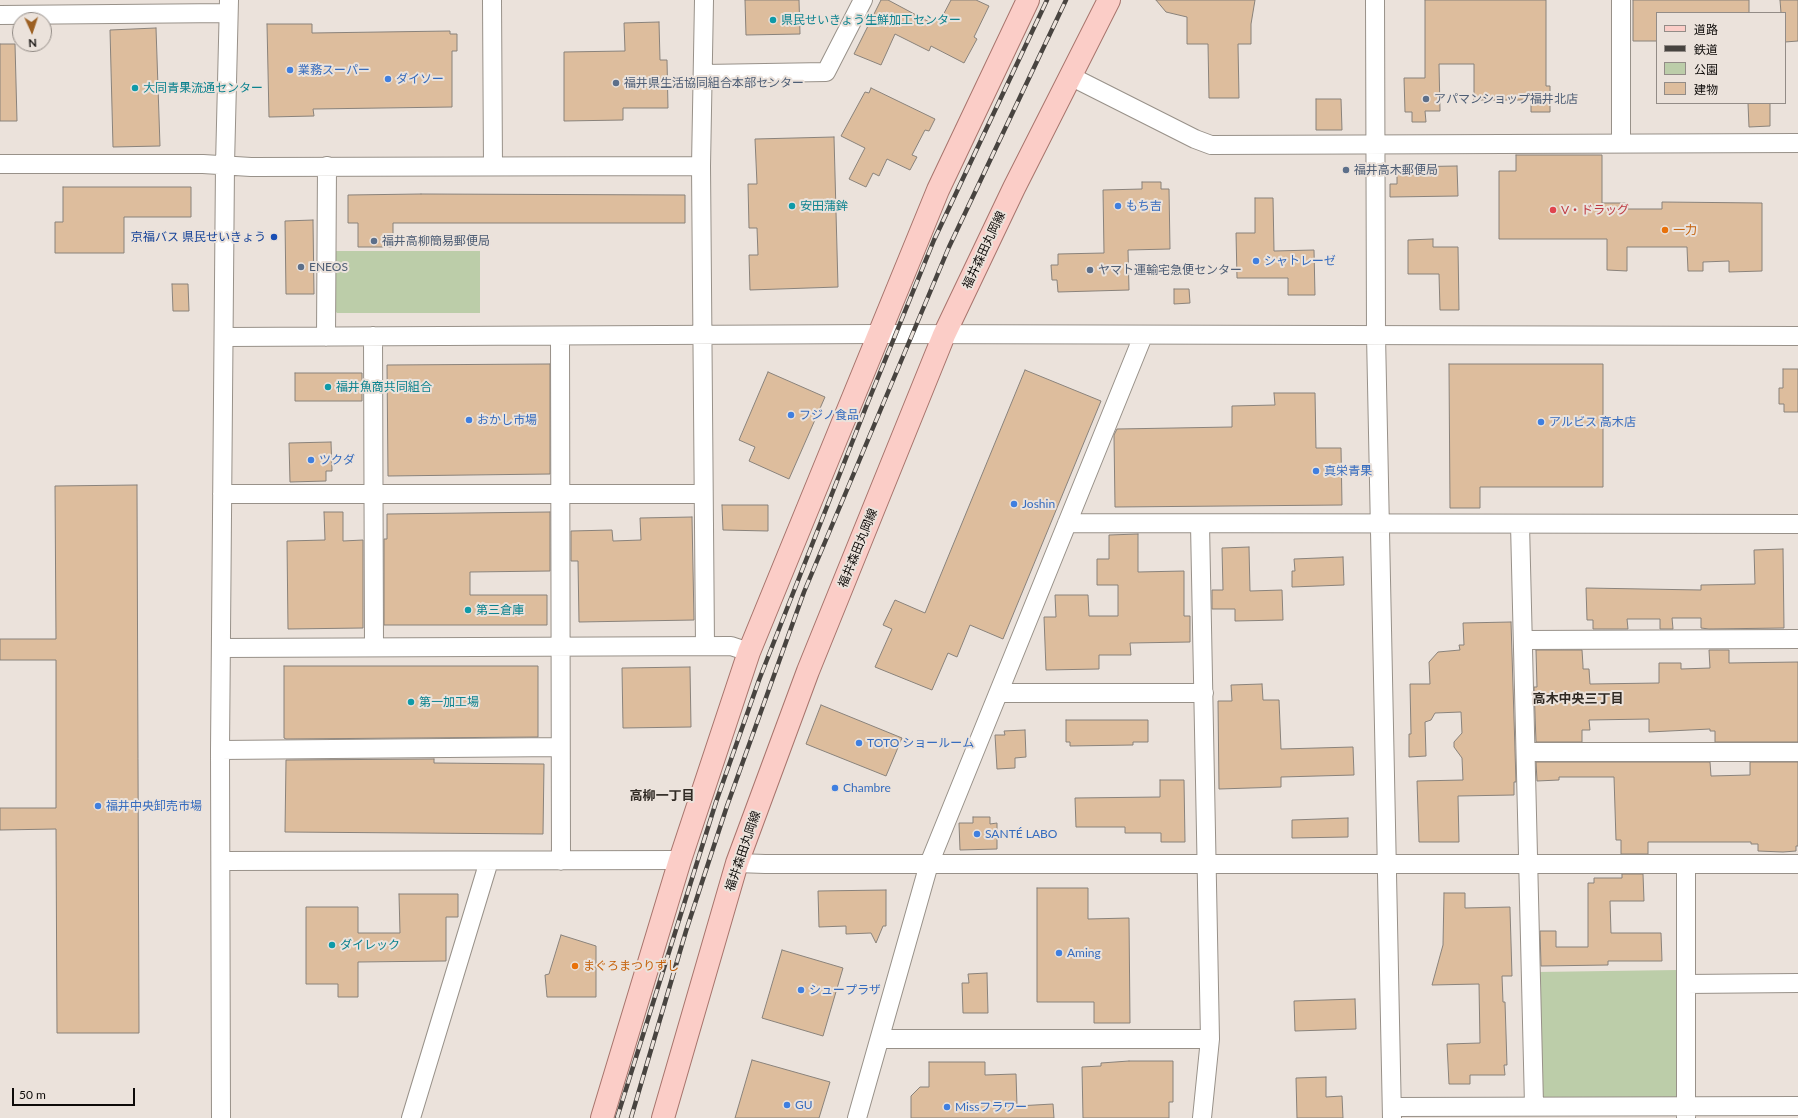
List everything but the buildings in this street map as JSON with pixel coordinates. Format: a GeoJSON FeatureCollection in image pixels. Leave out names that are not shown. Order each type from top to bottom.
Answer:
{"type":"FeatureCollection","features":[{"type":"Feature","properties":{"kind":"main road"},"geometry":{"type":"LineString","coordinates":[[602,1118],[680,860],[749,652],[938,190],[1028,0]]}},
{"type":"Feature","properties":{"kind":"main road","name":"福井森田丸岡線"},"geometry":{"type":"LineString","coordinates":[[663,1118],[738,863],[808,671],[944,335],[1014,188],[1109,0]]}},
{"type":"Feature","properties":{"kind":"street"},"geometry":{"type":"LineString","coordinates":[[492,0],[493,166]]}},
{"type":"Feature","properties":{"kind":"street"},"geometry":{"type":"LineString","coordinates":[[704,0],[704,74],[701,166],[705,646]]}},
{"type":"Feature","properties":{"kind":"street"},"geometry":{"type":"LineString","coordinates":[[704,74],[826,72],[863,0]]}},
{"type":"Feature","properties":{"kind":"street"},"geometry":{"type":"LineString","coordinates":[[1375,0],[1376,335],[1392,1112],[1534,1105],[1686,1112],[1798,1106]]}},
{"type":"Feature","properties":{"kind":"street"},"geometry":{"type":"LineString","coordinates":[[1621,0],[1621,143]]}},
{"type":"Feature","properties":{"kind":"street"},"geometry":{"type":"LineString","coordinates":[[0,15],[228,7],[225,165],[225,337],[220,750],[221,1118]]}},
{"type":"Feature","properties":{"kind":"street"},"geometry":{"type":"LineString","coordinates":[[1070,76],[1196,139],[1211,145],[1798,143]]}},
{"type":"Feature","properties":{"kind":"street"},"geometry":{"type":"LineString","coordinates":[[0,164],[701,166]]}},
{"type":"Feature","properties":{"kind":"street"},"geometry":{"type":"LineString","coordinates":[[326,337],[328,166]]}},
{"type":"Feature","properties":{"kind":"street"},"geometry":{"type":"LineString","coordinates":[[225,337],[560,337],[880,334],[1142,336],[1798,336]]}},
{"type":"Feature","properties":{"kind":"street"},"geometry":{"type":"LineString","coordinates":[[373,336],[374,647]]}},
{"type":"Feature","properties":{"kind":"street"},"geometry":{"type":"LineString","coordinates":[[857,1118],[929,864],[1000,693],[1142,336]]}},
{"type":"Feature","properties":{"kind":"street"},"geometry":{"type":"LineString","coordinates":[[560,337],[561,861]]}},
{"type":"Feature","properties":{"kind":"street"},"geometry":{"type":"LineString","coordinates":[[222,494],[703,494]]}},
{"type":"Feature","properties":{"kind":"street"},"geometry":{"type":"LineString","coordinates":[[1067,523],[1798,524]]}},
{"type":"Feature","properties":{"kind":"street"},"geometry":{"type":"LineString","coordinates":[[1200,524],[1210,1039],[1202,1118]]}},
{"type":"Feature","properties":{"kind":"street"},"geometry":{"type":"LineString","coordinates":[[1520,524],[1534,1105]]}},
{"type":"Feature","properties":{"kind":"street"},"geometry":{"type":"LineString","coordinates":[[1523,640],[1798,639]]}},
{"type":"Feature","properties":{"kind":"street"},"geometry":{"type":"LineString","coordinates":[[221,648],[731,646],[749,652]]}},
{"type":"Feature","properties":{"kind":"street"},"geometry":{"type":"LineString","coordinates":[[1000,693],[1204,693]]}},
{"type":"Feature","properties":{"kind":"street"},"geometry":{"type":"LineString","coordinates":[[220,750],[560,747]]}},
{"type":"Feature","properties":{"kind":"street"},"geometry":{"type":"LineString","coordinates":[[1526,752],[1798,752]]}},
{"type":"Feature","properties":{"kind":"street"},"geometry":{"type":"LineString","coordinates":[[221,861],[680,860]]}},
{"type":"Feature","properties":{"kind":"street"},"geometry":{"type":"LineString","coordinates":[[411,1118],[490,861]]}},
{"type":"Feature","properties":{"kind":"street"},"geometry":{"type":"LineString","coordinates":[[738,863],[1798,864]]}},
{"type":"Feature","properties":{"kind":"street"},"geometry":{"type":"LineString","coordinates":[[1686,864],[1686,1112]]}},
{"type":"Feature","properties":{"kind":"street"},"geometry":{"type":"LineString","coordinates":[[1686,984],[1798,983]]}},
{"type":"Feature","properties":{"kind":"street"},"geometry":{"type":"LineString","coordinates":[[880,1039],[1210,1039]]}},
{"type":"Feature","properties":{"kind":"green space"},"geometry":{"type":"Polygon","coordinates":[[[333,251],[480,251],[480,313],[337,313],[332,308],[333,251]]]}},
{"type":"Feature","properties":{"kind":"green space"},"geometry":{"type":"Polygon","coordinates":[[[1678,970],[1679,1097],[1546,1099],[1540,1094],[1537,972],[1678,970]]]}},
{"type":"Feature","properties":{"kind":"railway"},"geometry":{"type":"LineString","coordinates":[[617,1118],[716,802],[759,680],[866,407],[934,240],[1047,0]]}},
{"type":"Feature","properties":{"kind":"railway"},"geometry":{"type":"LineString","coordinates":[[631,1118],[686,931],[727,806],[804,592],[949,247],[1066,0]]}},
{"type":"Feature","properties":{"kind":"place","name":"県民せいきょう生鮮加工センター"},"geometry":{"type":"Point","coordinates":[773,20]}},
{"type":"Feature","properties":{"kind":"place","name":"業務スーパー"},"geometry":{"type":"Point","coordinates":[290,70]}},
{"type":"Feature","properties":{"kind":"place","name":"ダイソー"},"geometry":{"type":"Point","coordinates":[388,79]}},
{"type":"Feature","properties":{"kind":"place","name":"福井県生活協同組合本部センター"},"geometry":{"type":"Point","coordinates":[616,83]}},
{"type":"Feature","properties":{"kind":"place","name":"大同青果流通センター"},"geometry":{"type":"Point","coordinates":[135,88]}},
{"type":"Feature","properties":{"kind":"place","name":"アパマンショップ福井北店"},"geometry":{"type":"Point","coordinates":[1426,99]}},
{"type":"Feature","properties":{"kind":"place","name":"福井高木郵便局"},"geometry":{"type":"Point","coordinates":[1346,170]}},
{"type":"Feature","properties":{"kind":"place","name":"安田蒲鉾"},"geometry":{"type":"Point","coordinates":[792,206]}},
{"type":"Feature","properties":{"kind":"place","name":"もち吉"},"geometry":{"type":"Point","coordinates":[1118,206]}},
{"type":"Feature","properties":{"kind":"place","name":"V・ドラッグ"},"geometry":{"type":"Point","coordinates":[1553,210]}},
{"type":"Feature","properties":{"kind":"place","name":"一力"},"geometry":{"type":"Point","coordinates":[1665,230]}},
{"type":"Feature","properties":{"kind":"place","name":"京福バス 県民せいきょう"},"geometry":{"type":"Point","coordinates":[274,237]}},
{"type":"Feature","properties":{"kind":"place","name":"福井高柳簡易郵便局"},"geometry":{"type":"Point","coordinates":[374,241]}},
{"type":"Feature","properties":{"kind":"place","name":"シャトレーゼ"},"geometry":{"type":"Point","coordinates":[1256,261]}},
{"type":"Feature","properties":{"kind":"place","name":"ENEOS"},"geometry":{"type":"Point","coordinates":[301,267]}},
{"type":"Feature","properties":{"kind":"place","name":"ヤマト運輸宅急便センター"},"geometry":{"type":"Point","coordinates":[1090,270]}},
{"type":"Feature","properties":{"kind":"place","name":"福井魚商共同組合"},"geometry":{"type":"Point","coordinates":[328,387]}},
{"type":"Feature","properties":{"kind":"place","name":"フジノ食品"},"geometry":{"type":"Point","coordinates":[791,415]}},
{"type":"Feature","properties":{"kind":"place","name":"おかし市場"},"geometry":{"type":"Point","coordinates":[469,420]}},
{"type":"Feature","properties":{"kind":"place","name":"アルビス 高木店"},"geometry":{"type":"Point","coordinates":[1541,422]}},
{"type":"Feature","properties":{"kind":"place","name":"ツクダ"},"geometry":{"type":"Point","coordinates":[311,460]}},
{"type":"Feature","properties":{"kind":"place","name":"真栄青果"},"geometry":{"type":"Point","coordinates":[1316,471]}},
{"type":"Feature","properties":{"kind":"place","name":"Joshin"},"geometry":{"type":"Point","coordinates":[1014,504]}},
{"type":"Feature","properties":{"kind":"place","name":"第三倉庫"},"geometry":{"type":"Point","coordinates":[468,610]}},
{"type":"Feature","properties":{"kind":"place","name":"第一加工場"},"geometry":{"type":"Point","coordinates":[411,702]}},
{"type":"Feature","properties":{"kind":"place","name":"TOTO ショールーム"},"geometry":{"type":"Point","coordinates":[859,743]}},
{"type":"Feature","properties":{"kind":"place","name":"Chambre"},"geometry":{"type":"Point","coordinates":[835,788]}},
{"type":"Feature","properties":{"kind":"place","name":"福井中央卸売市場"},"geometry":{"type":"Point","coordinates":[98,806]}},
{"type":"Feature","properties":{"kind":"place","name":"SANTÉ LABO"},"geometry":{"type":"Point","coordinates":[977,834]}},
{"type":"Feature","properties":{"kind":"place","name":"ダイレック"},"geometry":{"type":"Point","coordinates":[332,945]}},
{"type":"Feature","properties":{"kind":"place","name":"Aming"},"geometry":{"type":"Point","coordinates":[1059,953]}},
{"type":"Feature","properties":{"kind":"place","name":"まぐろまつりずし"},"geometry":{"type":"Point","coordinates":[575,966]}},
{"type":"Feature","properties":{"kind":"place","name":"シュープラザ"},"geometry":{"type":"Point","coordinates":[801,990]}},
{"type":"Feature","properties":{"kind":"place","name":"GU"},"geometry":{"type":"Point","coordinates":[787,1105]}},
{"type":"Feature","properties":{"kind":"place","name":"Missフラワー"},"geometry":{"type":"Point","coordinates":[947,1107]}},
{"type":"Feature","properties":{"kind":"district","name":"高木中央三丁目"},"geometry":{"type":"Point","coordinates":[1578,699]}},
{"type":"Feature","properties":{"kind":"district","name":"高柳一丁目"},"geometry":{"type":"Point","coordinates":[662,796]}}]}
